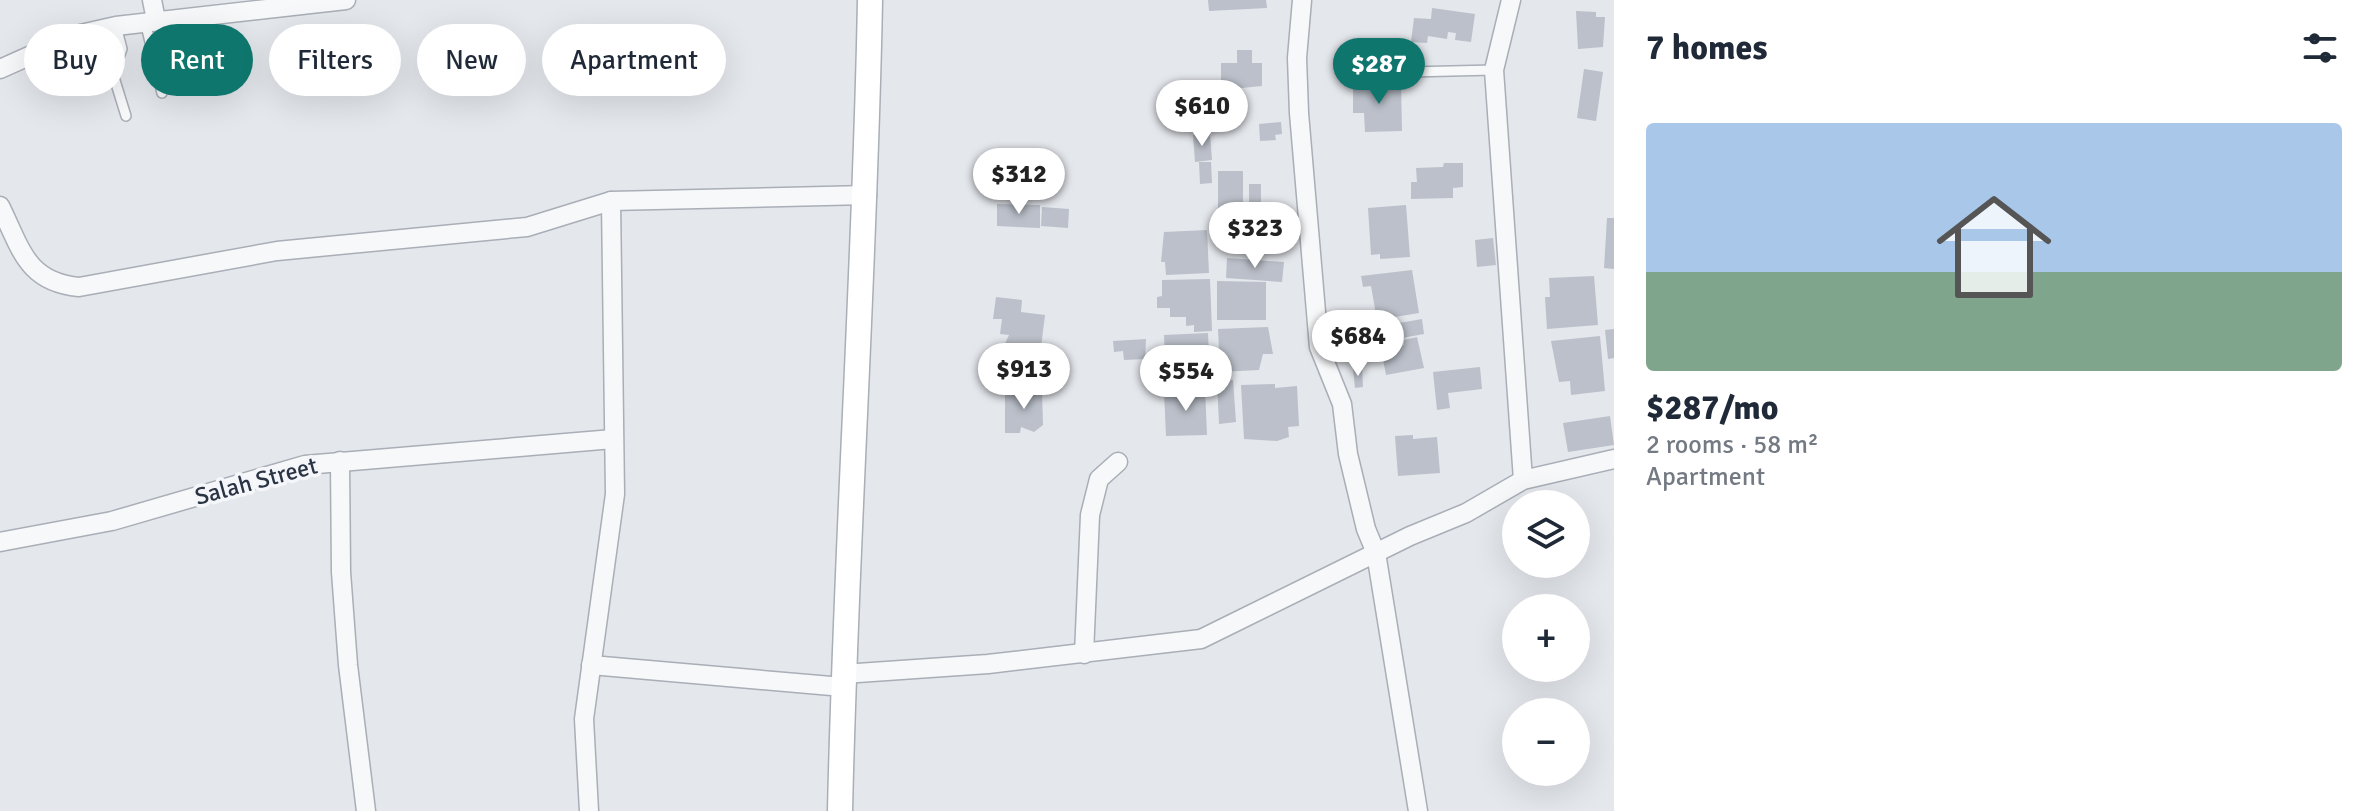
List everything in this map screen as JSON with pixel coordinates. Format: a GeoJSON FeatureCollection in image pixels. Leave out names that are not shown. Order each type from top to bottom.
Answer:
{"type":"FeatureCollection","features":[{"type":"Feature","properties":{"kind":"street"},"geometry":{"type":"LineString","coordinates":[[151,21],[152,0]]}},
{"type":"Feature","properties":{"kind":"street"},"geometry":{"type":"LineString","coordinates":[[125,25],[346,0]]}},
{"type":"Feature","properties":{"kind":"street"},"geometry":{"type":"LineString","coordinates":[[840,811],[843,680],[867,195],[870,0]]}},
{"type":"Feature","properties":{"kind":"street"},"geometry":{"type":"LineString","coordinates":[[1302,0],[1297,58],[1299,113],[1319,347],[1342,404],[1348,454],[1366,529],[1376,553],[1418,811]]}},
{"type":"Feature","properties":{"kind":"street"},"geometry":{"type":"LineString","coordinates":[[1511,0],[1494,70],[1523,480]]}},
{"type":"Feature","properties":{"kind":"street"},"geometry":{"type":"LineString","coordinates":[[0,69],[24,58]]}},
{"type":"Feature","properties":{"kind":"street"},"geometry":{"type":"LineString","coordinates":[[0,206],[26,258],[39,276],[59,285],[79,287],[277,251],[527,227],[611,201],[867,195]]}},
{"type":"Feature","properties":{"kind":"street"},"geometry":{"type":"LineString","coordinates":[[589,811],[584,719],[612,533],[611,201]]}},
{"type":"Feature","properties":{"kind":"street","name":"Salah Street"},"geometry":{"type":"LineString","coordinates":[[0,542],[112,521],[305,465],[613,439]]}},
{"type":"Feature","properties":{"kind":"street"},"geometry":{"type":"LineString","coordinates":[[591,665],[843,680],[1176,643],[1219,633],[1376,553],[1466,513],[1523,480],[1614,459]]}},
{"type":"Feature","properties":{"kind":"street"},"geometry":{"type":"LineString","coordinates":[[340,461],[341,572],[346,649],[366,811]]}},
{"type":"Feature","properties":{"kind":"street"},"geometry":{"type":"LineString","coordinates":[[1084,654],[1090,515],[1099,479],[1118,462]]}},
{"type":"Feature","properties":{"kind":"lane"},"geometry":{"type":"LineString","coordinates":[[1366,73],[1494,70]]}},
{"type":"Feature","properties":{"kind":"lane"},"geometry":{"type":"LineString","coordinates":[[120,96],[126,116]]}},
{"type":"Feature","properties":{"kind":"building"},"geometry":{"type":"Polygon","coordinates":[[[1208,0],[1266,0],[1267,8],[1209,11],[1208,0]]]}},
{"type":"Feature","properties":{"kind":"building"},"geometry":{"type":"Polygon","coordinates":[[[1432,8],[1475,14],[1471,42],[1455,40],[1456,33],[1448,32],[1447,39],[1428,36],[1427,43],[1411,42],[1414,18],[1431,19],[1432,8]]]}},
{"type":"Feature","properties":{"kind":"building"},"geometry":{"type":"Polygon","coordinates":[[[1576,11],[1596,12],[1596,17],[1605,17],[1603,47],[1578,49],[1576,11]]]}},
{"type":"Feature","properties":{"kind":"building"},"geometry":{"type":"Polygon","coordinates":[[[1237,50],[1252,50],[1252,63],[1262,63],[1262,86],[1221,90],[1221,63],[1237,63],[1237,50]]]}},
{"type":"Feature","properties":{"kind":"building"},"geometry":{"type":"Polygon","coordinates":[[[1584,69],[1603,72],[1596,121],[1577,118],[1584,69]]]}},
{"type":"Feature","properties":{"kind":"building"},"geometry":{"type":"Polygon","coordinates":[[[1401,82],[1402,131],[1365,132],[1364,113],[1353,113],[1353,83],[1401,82]]]}},
{"type":"Feature","properties":{"kind":"building"},"geometry":{"type":"Polygon","coordinates":[[[1281,122],[1282,134],[1275,135],[1276,140],[1260,141],[1259,124],[1281,122]]]}},
{"type":"Feature","properties":{"kind":"building"},"geometry":{"type":"Polygon","coordinates":[[[1210,134],[1212,160],[1195,162],[1193,135],[1210,134]]]}},
{"type":"Feature","properties":{"kind":"building"},"geometry":{"type":"Polygon","coordinates":[[[1199,162],[1211,162],[1212,183],[1200,184],[1199,162]]]}},
{"type":"Feature","properties":{"kind":"building"},"geometry":{"type":"Polygon","coordinates":[[[1444,163],[1463,163],[1463,187],[1453,188],[1453,198],[1411,199],[1411,182],[1417,182],[1416,168],[1443,167],[1444,163]]]}},
{"type":"Feature","properties":{"kind":"building"},"geometry":{"type":"Polygon","coordinates":[[[1218,171],[1243,171],[1243,209],[1218,209],[1218,171]]]}},
{"type":"Feature","properties":{"kind":"building"},"geometry":{"type":"Polygon","coordinates":[[[1249,184],[1261,184],[1261,209],[1249,209],[1249,184]]]}},
{"type":"Feature","properties":{"kind":"building"},"geometry":{"type":"Polygon","coordinates":[[[997,204],[1040,205],[1040,228],[997,226],[997,204]]]}},
{"type":"Feature","properties":{"kind":"building"},"geometry":{"type":"Polygon","coordinates":[[[1406,205],[1410,257],[1380,259],[1380,254],[1371,255],[1368,208],[1406,205]]]}},
{"type":"Feature","properties":{"kind":"building"},"geometry":{"type":"Polygon","coordinates":[[[1042,207],[1069,209],[1068,228],[1041,226],[1042,207]]]}},
{"type":"Feature","properties":{"kind":"building"},"geometry":{"type":"Polygon","coordinates":[[[1607,218],[1614,218],[1614,269],[1604,268],[1607,218]]]}},
{"type":"Feature","properties":{"kind":"building"},"geometry":{"type":"Polygon","coordinates":[[[1207,230],[1209,273],[1166,275],[1165,262],[1161,262],[1164,232],[1207,230]]]}},
{"type":"Feature","properties":{"kind":"building"},"geometry":{"type":"Polygon","coordinates":[[[1493,238],[1496,265],[1477,267],[1475,240],[1493,238]]]}},
{"type":"Feature","properties":{"kind":"building"},"geometry":{"type":"Polygon","coordinates":[[[1227,258],[1284,262],[1282,282],[1226,278],[1227,258]]]}},
{"type":"Feature","properties":{"kind":"building"},"geometry":{"type":"Polygon","coordinates":[[[1412,270],[1419,313],[1377,320],[1371,286],[1363,287],[1361,276],[1412,270]]]}},
{"type":"Feature","properties":{"kind":"building"},"geometry":{"type":"Polygon","coordinates":[[[1594,276],[1598,325],[1547,329],[1545,297],[1550,297],[1549,278],[1594,276]]]}},
{"type":"Feature","properties":{"kind":"building"},"geometry":{"type":"Polygon","coordinates":[[[1210,279],[1212,331],[1194,332],[1194,325],[1186,326],[1186,317],[1170,317],[1170,308],[1157,308],[1157,297],[1162,296],[1162,280],[1210,279]]]}},
{"type":"Feature","properties":{"kind":"building"},"geometry":{"type":"Polygon","coordinates":[[[1217,281],[1266,282],[1266,320],[1217,320],[1217,281]]]}},
{"type":"Feature","properties":{"kind":"building"},"geometry":{"type":"Polygon","coordinates":[[[996,297],[1022,300],[1021,312],[1045,315],[1040,355],[1002,350],[1009,335],[1000,334],[1002,319],[993,319],[996,297]]]}},
{"type":"Feature","properties":{"kind":"building"},"geometry":{"type":"Polygon","coordinates":[[[1422,319],[1424,334],[1385,341],[1382,326],[1422,319]]]}},
{"type":"Feature","properties":{"kind":"building"},"geometry":{"type":"Polygon","coordinates":[[[1268,327],[1273,354],[1263,354],[1259,370],[1220,372],[1218,329],[1268,327]]]}},
{"type":"Feature","properties":{"kind":"building"},"geometry":{"type":"Polygon","coordinates":[[[1614,329],[1614,358],[1608,359],[1605,330],[1614,329]]]}},
{"type":"Feature","properties":{"kind":"building"},"geometry":{"type":"Polygon","coordinates":[[[1208,333],[1210,376],[1157,379],[1156,356],[1165,356],[1164,335],[1208,333]]]}},
{"type":"Feature","properties":{"kind":"building"},"geometry":{"type":"Polygon","coordinates":[[[1600,336],[1605,391],[1571,395],[1570,381],[1559,382],[1551,341],[1600,336]]]}},
{"type":"Feature","properties":{"kind":"building"},"geometry":{"type":"Polygon","coordinates":[[[1417,337],[1424,368],[1386,375],[1381,349],[1404,345],[1404,340],[1417,337]]]}},
{"type":"Feature","properties":{"kind":"building"},"geometry":{"type":"Polygon","coordinates":[[[1146,339],[1145,359],[1124,360],[1123,351],[1114,352],[1113,341],[1146,339]]]}},
{"type":"Feature","properties":{"kind":"building"},"geometry":{"type":"Polygon","coordinates":[[[1480,367],[1482,389],[1448,393],[1450,408],[1437,410],[1433,372],[1480,367]]]}},
{"type":"Feature","properties":{"kind":"building"},"geometry":{"type":"Polygon","coordinates":[[[1362,368],[1363,387],[1355,388],[1353,369],[1362,368]]]}},
{"type":"Feature","properties":{"kind":"building"},"geometry":{"type":"Polygon","coordinates":[[[1233,380],[1236,422],[1219,424],[1217,381],[1233,380]]]}},
{"type":"Feature","properties":{"kind":"building"},"geometry":{"type":"Polygon","coordinates":[[[1275,384],[1275,388],[1297,386],[1299,426],[1288,427],[1289,437],[1277,441],[1244,439],[1241,385],[1275,384]]]}},
{"type":"Feature","properties":{"kind":"building"},"geometry":{"type":"Polygon","coordinates":[[[1205,389],[1207,435],[1166,436],[1164,391],[1205,389]]]}},
{"type":"Feature","properties":{"kind":"building"},"geometry":{"type":"Polygon","coordinates":[[[1042,390],[1043,425],[1034,432],[1021,427],[1020,433],[1005,433],[1005,394],[1042,390]]]}},
{"type":"Feature","properties":{"kind":"building"},"geometry":{"type":"Polygon","coordinates":[[[1610,416],[1614,445],[1568,452],[1563,423],[1610,416]]]}},
{"type":"Feature","properties":{"kind":"building"},"geometry":{"type":"Polygon","coordinates":[[[1413,435],[1413,439],[1437,437],[1440,473],[1398,476],[1395,436],[1413,435]]]}}]}
